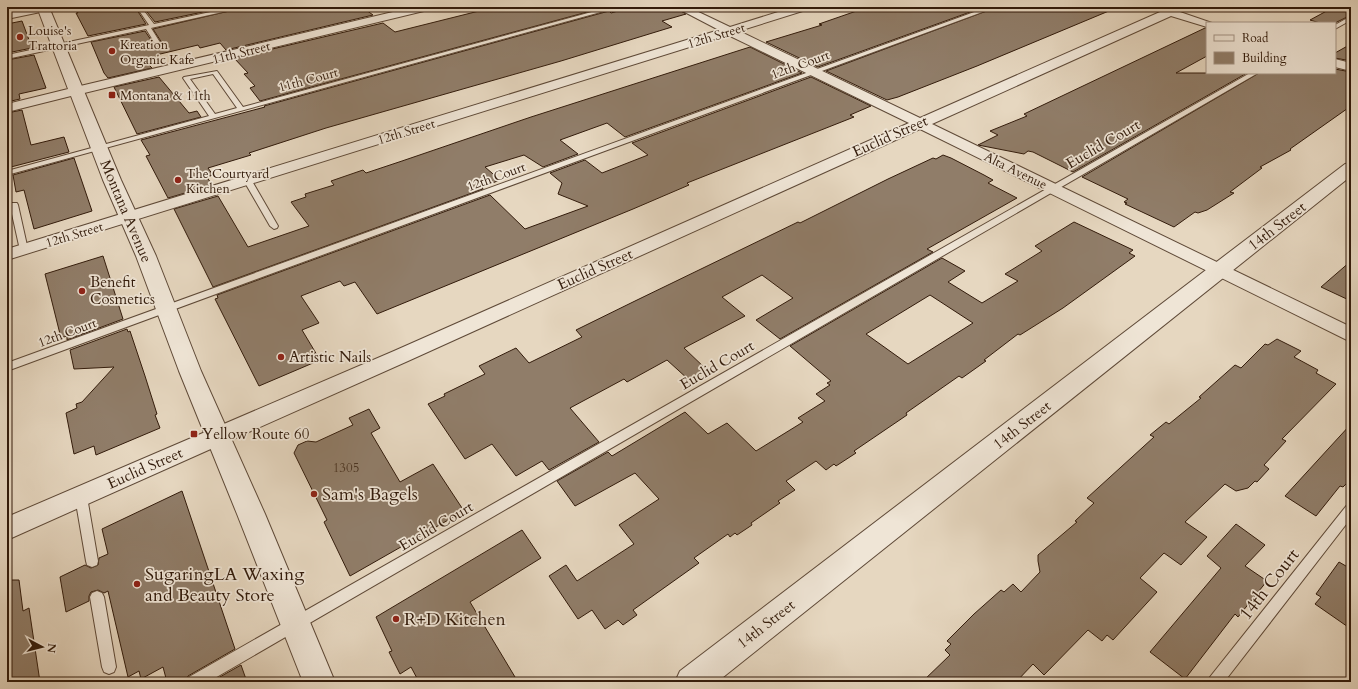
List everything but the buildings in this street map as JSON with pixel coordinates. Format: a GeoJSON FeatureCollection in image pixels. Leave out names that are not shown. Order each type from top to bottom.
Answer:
{"type":"FeatureCollection","features":[{"type":"Feature","properties":{"kind":"street"},"geometry":{"type":"LineString","coordinates":[[8,13],[46,7]]}},
{"type":"Feature","properties":{"kind":"street","name":"Montana Avenue"},"geometry":{"type":"LineString","coordinates":[[46,7],[58,46],[99,148],[129,217],[190,371],[319,682]]}},
{"type":"Feature","properties":{"kind":"street","name":"11th Street"},"geometry":{"type":"LineString","coordinates":[[7,108],[428,7]]}},
{"type":"Feature","properties":{"kind":"street","name":"Alta Avenue"},"geometry":{"type":"LineString","coordinates":[[680,7],[1222,270],[1351,335]]}},
{"type":"Feature","properties":{"kind":"street","name":"12th Street"},"geometry":{"type":"LineString","coordinates":[[7,255],[805,7]]}},
{"type":"Feature","properties":{"kind":"street"},"geometry":{"type":"LineString","coordinates":[[1153,7],[1176,10],[1206,24]]}},
{"type":"Feature","properties":{"kind":"street","name":"Euclid Street"},"geometry":{"type":"LineString","coordinates":[[7,529],[1176,10]]}},
{"type":"Feature","properties":{"kind":"street"},"geometry":{"type":"LineString","coordinates":[[1336,62],[1351,67]]}},
{"type":"Feature","properties":{"kind":"street","name":"14th Street"},"geometry":{"type":"LineString","coordinates":[[691,682],[1222,270],[1351,168]]}},
{"type":"Feature","properties":{"kind":"lane"},"geometry":{"type":"LineString","coordinates":[[7,57],[242,7]]}},
{"type":"Feature","properties":{"kind":"lane","name":"11th Court"},"geometry":{"type":"LineString","coordinates":[[7,173],[616,7]]}},
{"type":"Feature","properties":{"kind":"lane","name":"12th Court"},"geometry":{"type":"LineString","coordinates":[[7,367],[993,7]]}},
{"type":"Feature","properties":{"kind":"lane"},"geometry":{"type":"LineString","coordinates":[[141,9],[158,44]]}},
{"type":"Feature","properties":{"kind":"lane"},"geometry":{"type":"LineString","coordinates":[[1336,26],[1351,18]]}},
{"type":"Feature","properties":{"kind":"lane"},"geometry":{"type":"LineString","coordinates":[[189,64],[194,76]]}},
{"type":"Feature","properties":{"kind":"lane"},"geometry":{"type":"LineString","coordinates":[[213,117],[186,79],[215,72],[242,109]]}},
{"type":"Feature","properties":{"kind":"lane","name":"Euclid Court"},"geometry":{"type":"LineString","coordinates":[[194,682],[1055,190],[1254,74]]}},
{"type":"Feature","properties":{"kind":"lane"},"geometry":{"type":"LineString","coordinates":[[248,181],[274,226]]}},
{"type":"Feature","properties":{"kind":"lane"},"geometry":{"type":"LineString","coordinates":[[14,205],[24,250]]}},
{"type":"Feature","properties":{"kind":"lane"},"geometry":{"type":"LineString","coordinates":[[81,497],[92,561]]}},
{"type":"Feature","properties":{"kind":"lane","name":"14th Court"},"geometry":{"type":"LineString","coordinates":[[1215,682],[1351,509]]}},
{"type":"Feature","properties":{"kind":"lane"},"geometry":{"type":"LineString","coordinates":[[96,597],[109,667]]}},
{"type":"Feature","properties":{"kind":"place","name":"Louise's Trattoria"},"geometry":{"type":"Point","coordinates":[20,37]}},
{"type":"Feature","properties":{"kind":"place","name":"Kreation Organic Kafe"},"geometry":{"type":"Point","coordinates":[112,51]}},
{"type":"Feature","properties":{"kind":"place","name":"Montana & 11th"},"geometry":{"type":"Point","coordinates":[112,95]}},
{"type":"Feature","properties":{"kind":"place","name":"The Courtyard Kitchen"},"geometry":{"type":"Point","coordinates":[178,180]}},
{"type":"Feature","properties":{"kind":"place","name":"Benefit Cosmetics"},"geometry":{"type":"Point","coordinates":[82,291]}},
{"type":"Feature","properties":{"kind":"place","name":"Artistic Nails"},"geometry":{"type":"Point","coordinates":[281,357]}},
{"type":"Feature","properties":{"kind":"place","name":"Yellow Route 60"},"geometry":{"type":"Point","coordinates":[194,434]}},
{"type":"Feature","properties":{"kind":"place","name":"Sam's Bagels"},"geometry":{"type":"Point","coordinates":[314,494]}},
{"type":"Feature","properties":{"kind":"place","name":"SugaringLA Waxing and Beauty Store"},"geometry":{"type":"Point","coordinates":[137,584]}},
{"type":"Feature","properties":{"kind":"place","name":"R+D Kitchen"},"geometry":{"type":"Point","coordinates":[396,619]}}]}
